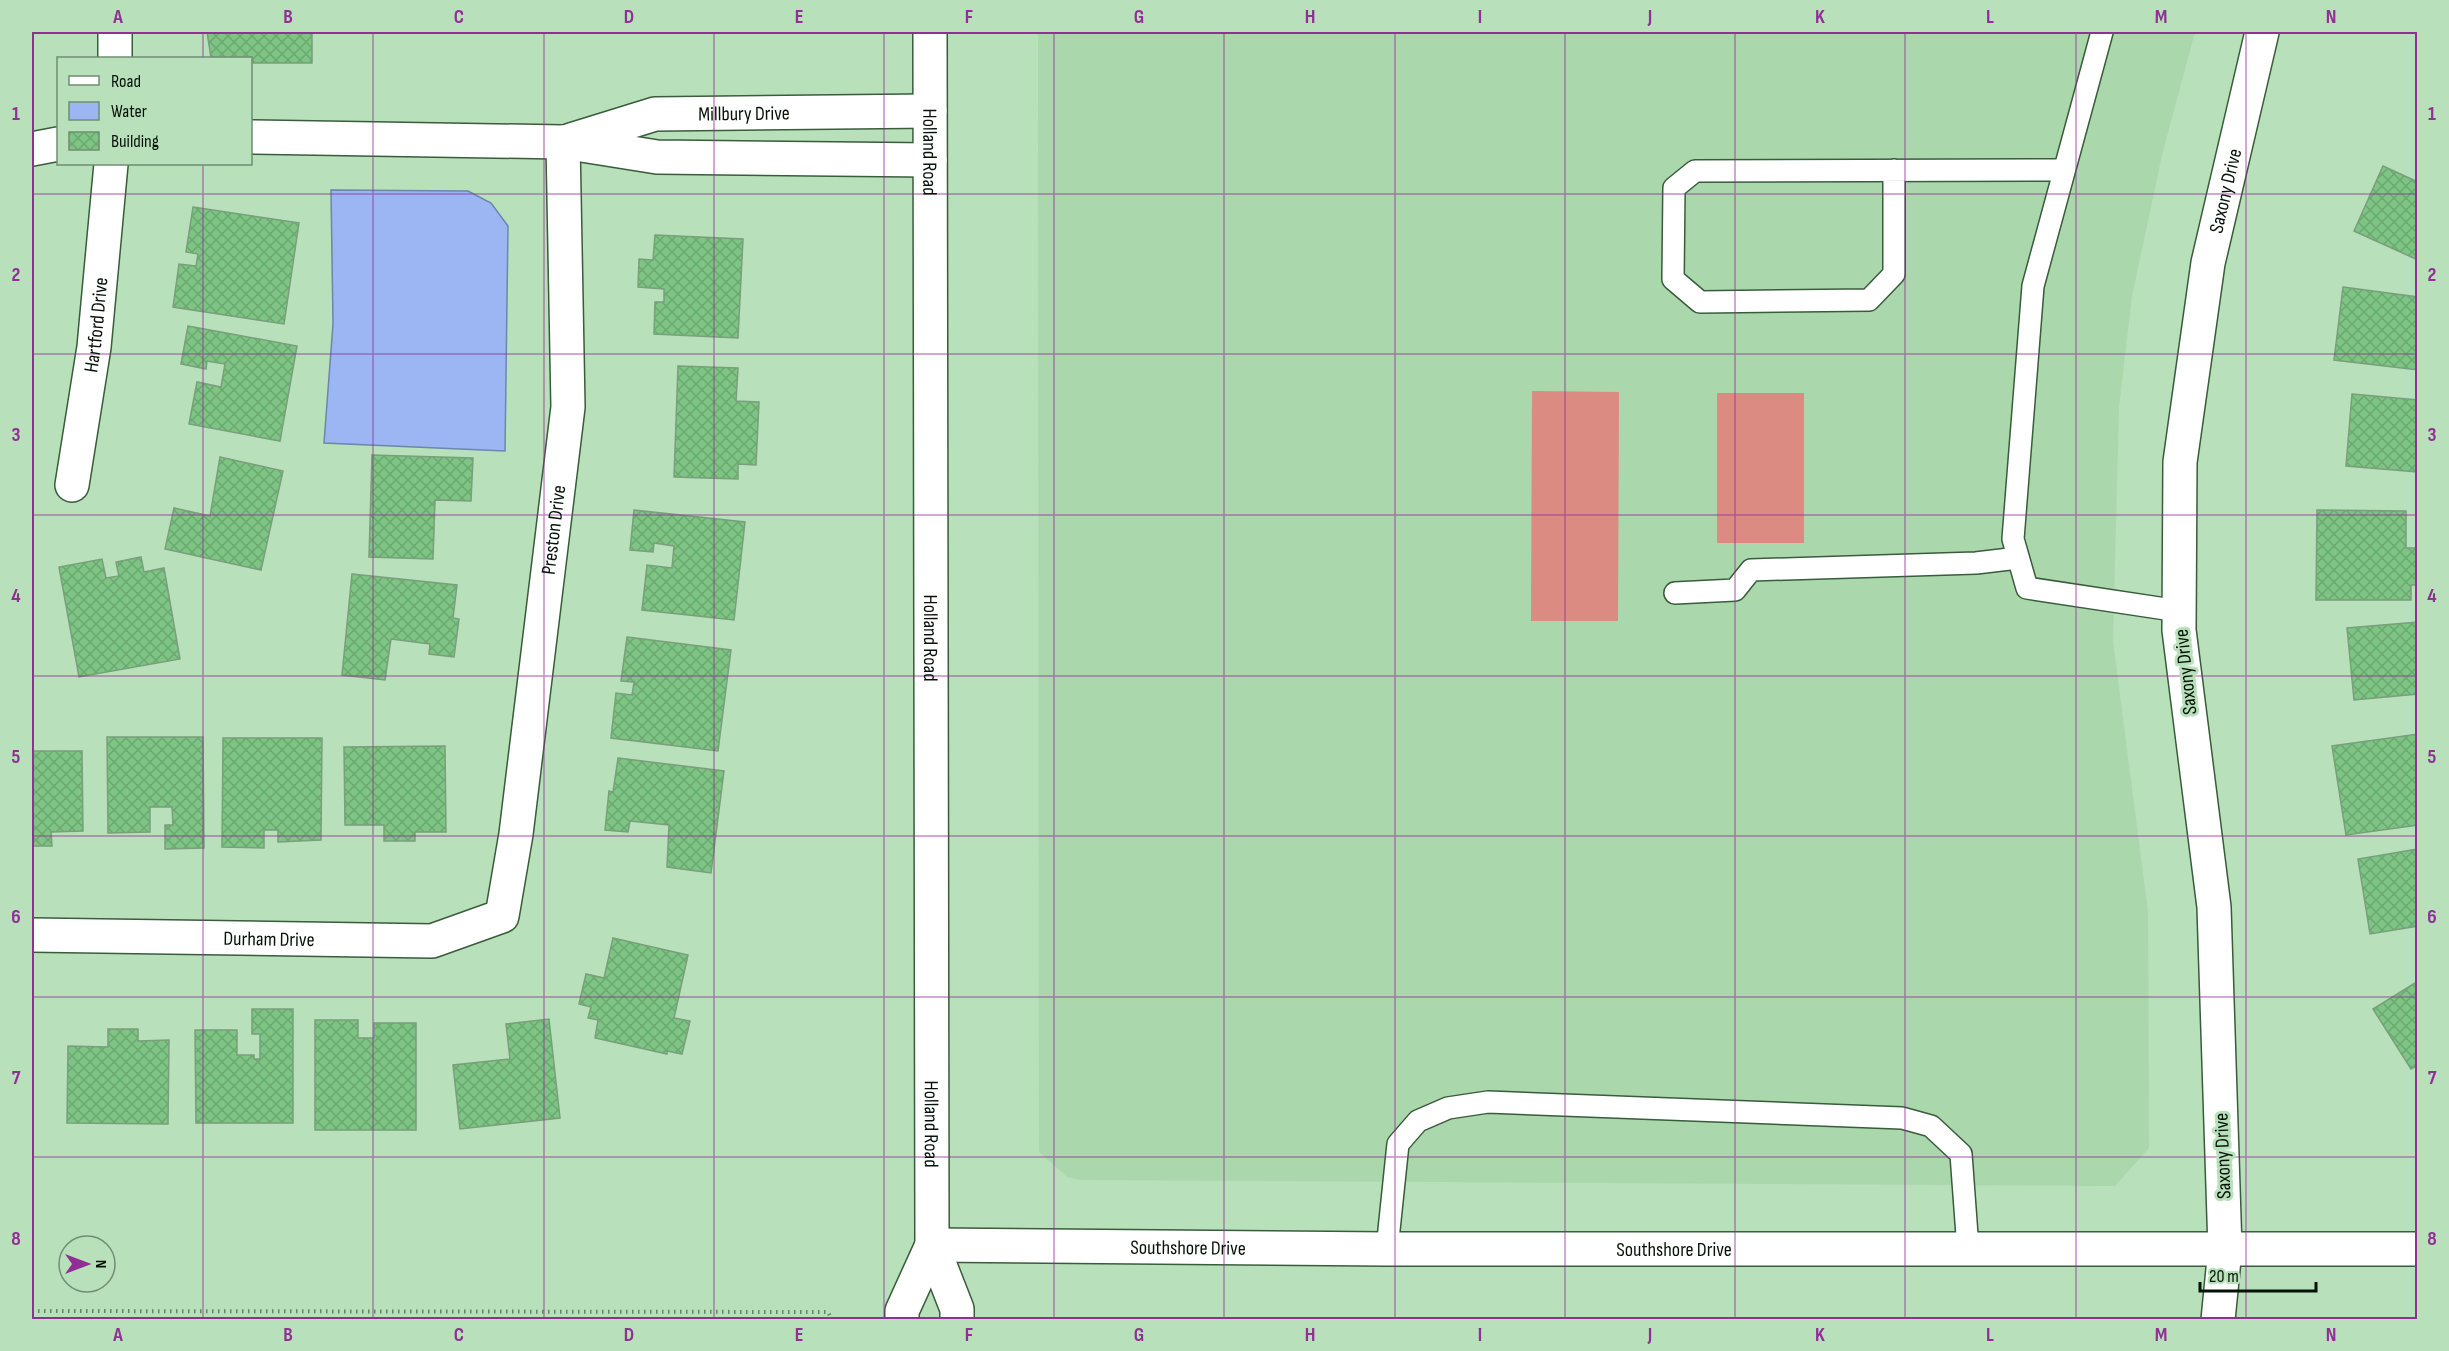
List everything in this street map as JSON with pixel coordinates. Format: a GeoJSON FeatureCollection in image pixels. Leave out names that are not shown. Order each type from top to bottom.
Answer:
{"type":"FeatureCollection","features":[{"type":"Feature","properties":{"kind":"street"},"geometry":{"type":"LineString","coordinates":[[115,57],[116,32]]}},
{"type":"Feature","properties":{"kind":"street","name":"Holland Road"},"geometry":{"type":"LineString","coordinates":[[930,32],[932,1245],[957,1309],[957,1320]]}},
{"type":"Feature","properties":{"kind":"street","name":"Saxony Drive"},"geometry":{"type":"LineString","coordinates":[[2218,1320],[2225,1249],[2214,907],[2179,630],[2180,462],[2208,263],[2262,32]]}},
{"type":"Feature","properties":{"kind":"street","name":"Millbury Drive"},"geometry":{"type":"LineString","coordinates":[[563,142],[655,114],[930,111]]}},
{"type":"Feature","properties":{"kind":"street","name":"Millbury Drive"},"geometry":{"type":"LineString","coordinates":[[252,137],[563,142],[657,157],[930,160]]}},
{"type":"Feature","properties":{"kind":"street","name":"Preston Drive"},"geometry":{"type":"LineString","coordinates":[[502,916],[516,834],[568,407],[563,142]]}},
{"type":"Feature","properties":{"kind":"street"},"geometry":{"type":"LineString","coordinates":[[32,149],[57,144]]}},
{"type":"Feature","properties":{"kind":"street","name":"Hartford Drive"},"geometry":{"type":"LineString","coordinates":[[72,485],[94,347],[111,165]]}},
{"type":"Feature","properties":{"kind":"street","name":"Durham Drive"},"geometry":{"type":"LineString","coordinates":[[32,935],[432,941],[502,916]]}},
{"type":"Feature","properties":{"kind":"street","name":"Holland Road"},"geometry":{"type":"LineString","coordinates":[[902,1320],[902,1311],[932,1245]]}},
{"type":"Feature","properties":{"kind":"street","name":"Southshore Drive"},"geometry":{"type":"LineString","coordinates":[[932,1245],[1387,1250],[2418,1249]]}},
{"type":"Feature","properties":{"kind":"lane"},"geometry":{"type":"LineString","coordinates":[[2102,32],[2032,286],[2013,538],[2027,588],[2179,611]]}},
{"type":"Feature","properties":{"kind":"lane"},"geometry":{"type":"LineString","coordinates":[[1894,170],[1894,274],[1869,300],[1700,302],[1673,279],[1674,188],[1695,171],[1894,170],[2064,170]]}},
{"type":"Feature","properties":{"kind":"lane"},"geometry":{"type":"LineString","coordinates":[[1676,593],[1735,590],[1751,570],[1976,563],[2018,558]]}},
{"type":"Feature","properties":{"kind":"lane"},"geometry":{"type":"LineString","coordinates":[[1387,1250],[1398,1144],[1418,1121],[1448,1108],[1488,1102],[1902,1118],[1931,1126],[1961,1154],[1968,1249]]}},
{"type":"Feature","properties":{"kind":"path"},"geometry":{"type":"LineString","coordinates":[[32,1311],[828,1312],[832,1320]]}},
{"type":"Feature","properties":{"kind":"shaded area"},"geometry":{"type":"Polygon","coordinates":[[[1038,32],[2195,32],[2162,155],[2132,296],[2119,407],[2113,641],[2148,912],[2149,1148],[2115,1186],[1081,1180],[1067,1177],[1039,1152],[1038,32]]]}},
{"type":"Feature","properties":{"kind":"shaded area"},"geometry":{"type":"Polygon","coordinates":[[[1532,391],[1619,392],[1618,621],[1531,621],[1532,391]]]}},
{"type":"Feature","properties":{"kind":"shaded area"},"geometry":{"type":"Polygon","coordinates":[[[1717,393],[1804,393],[1804,543],[1717,543],[1717,393]]]}},
{"type":"Feature","properties":{"kind":"water"},"geometry":{"type":"Polygon","coordinates":[[[331,190],[468,191],[491,203],[508,226],[505,451],[324,443],[333,324],[331,190]]]}},
{"type":"Feature","properties":{"kind":"building"},"geometry":{"type":"Polygon","coordinates":[[[207,32],[312,32],[312,63],[252,63],[252,57],[211,57],[207,32]]]}},
{"type":"Feature","properties":{"kind":"building"},"geometry":{"type":"Polygon","coordinates":[[[2383,166],[2418,182],[2418,260],[2354,231],[2383,166]]]}},
{"type":"Feature","properties":{"kind":"building"},"geometry":{"type":"Polygon","coordinates":[[[193,207],[299,223],[284,324],[173,307],[179,264],[196,266],[198,254],[186,252],[193,207]]]}},
{"type":"Feature","properties":{"kind":"building"},"geometry":{"type":"Polygon","coordinates":[[[655,235],[743,239],[738,338],[654,334],[655,302],[664,302],[664,289],[638,287],[639,259],[653,260],[655,235]]]}},
{"type":"Feature","properties":{"kind":"building"},"geometry":{"type":"Polygon","coordinates":[[[2343,287],[2418,297],[2418,370],[2334,360],[2343,287]]]}},
{"type":"Feature","properties":{"kind":"building"},"geometry":{"type":"Polygon","coordinates":[[[188,326],[297,346],[280,441],[189,424],[197,382],[221,387],[225,364],[207,361],[206,369],[181,364],[188,326]]]}},
{"type":"Feature","properties":{"kind":"building"},"geometry":{"type":"Polygon","coordinates":[[[678,366],[738,368],[736,401],[759,402],[756,465],[738,464],[738,479],[674,477],[678,366]]]}},
{"type":"Feature","properties":{"kind":"building"},"geometry":{"type":"Polygon","coordinates":[[[2352,394],[2418,400],[2417,472],[2346,466],[2352,394]]]}},
{"type":"Feature","properties":{"kind":"building"},"geometry":{"type":"Polygon","coordinates":[[[372,455],[473,458],[471,501],[435,500],[433,559],[369,557],[372,455]]]}},
{"type":"Feature","properties":{"kind":"building"},"geometry":{"type":"Polygon","coordinates":[[[220,457],[283,471],[261,570],[165,549],[174,508],[210,516],[220,457]]]}},
{"type":"Feature","properties":{"kind":"building"},"geometry":{"type":"Polygon","coordinates":[[[634,510],[745,522],[734,620],[642,610],[647,565],[672,568],[674,546],[654,543],[653,552],[630,550],[634,510]]]}},
{"type":"Feature","properties":{"kind":"building"},"geometry":{"type":"Polygon","coordinates":[[[2317,510],[2406,511],[2406,548],[2418,548],[2418,585],[2411,585],[2411,600],[2316,600],[2317,510]]]}},
{"type":"Feature","properties":{"kind":"building"},"geometry":{"type":"Polygon","coordinates":[[[141,557],[144,572],[164,568],[180,659],[79,677],[59,567],[102,559],[106,578],[119,576],[116,562],[141,557]]]}},
{"type":"Feature","properties":{"kind":"building"},"geometry":{"type":"Polygon","coordinates":[[[352,574],[457,585],[453,618],[459,619],[454,657],[429,654],[430,644],[391,639],[385,680],[342,675],[352,574]]]}},
{"type":"Feature","properties":{"kind":"building"},"geometry":{"type":"Polygon","coordinates":[[[2418,622],[2418,694],[2354,700],[2347,628],[2418,622]]]}},
{"type":"Feature","properties":{"kind":"building"},"geometry":{"type":"Polygon","coordinates":[[[627,637],[731,650],[718,751],[611,738],[616,693],[632,695],[634,682],[621,681],[627,637]]]}},
{"type":"Feature","properties":{"kind":"building"},"geometry":{"type":"Polygon","coordinates":[[[2418,734],[2418,825],[2346,835],[2332,746],[2418,734]]]}},
{"type":"Feature","properties":{"kind":"building"},"geometry":{"type":"Polygon","coordinates":[[[107,737],[203,737],[204,848],[165,849],[165,825],[173,825],[172,807],[150,807],[150,832],[108,833],[107,737]]]}},
{"type":"Feature","properties":{"kind":"building"},"geometry":{"type":"Polygon","coordinates":[[[223,738],[322,738],[321,840],[278,842],[278,830],[264,830],[264,848],[222,847],[223,738]]]}},
{"type":"Feature","properties":{"kind":"building"},"geometry":{"type":"Polygon","coordinates":[[[445,746],[446,832],[415,832],[415,841],[384,841],[384,825],[345,825],[344,747],[445,746]]]}},
{"type":"Feature","properties":{"kind":"building"},"geometry":{"type":"Polygon","coordinates":[[[32,751],[82,751],[83,831],[51,832],[52,846],[32,846],[32,751]]]}},
{"type":"Feature","properties":{"kind":"building"},"geometry":{"type":"Polygon","coordinates":[[[618,758],[724,771],[711,873],[667,867],[669,825],[630,821],[628,832],[605,830],[609,791],[613,792],[618,758]]]}},
{"type":"Feature","properties":{"kind":"building"},"geometry":{"type":"Polygon","coordinates":[[[2418,849],[2418,926],[2370,934],[2358,859],[2418,849]]]}},
{"type":"Feature","properties":{"kind":"building"},"geometry":{"type":"Polygon","coordinates":[[[613,938],[688,955],[674,1018],[690,1021],[682,1054],[667,1051],[667,1054],[595,1038],[598,1020],[588,1018],[591,1007],[579,1004],[586,974],[604,978],[613,938]]]}},
{"type":"Feature","properties":{"kind":"building"},"geometry":{"type":"Polygon","coordinates":[[[2418,981],[2418,1065],[2411,1069],[2373,1009],[2418,981]]]}},
{"type":"Feature","properties":{"kind":"building"},"geometry":{"type":"Polygon","coordinates":[[[252,1009],[293,1009],[293,1123],[196,1123],[195,1030],[237,1030],[237,1055],[254,1055],[254,1059],[260,1059],[260,1034],[252,1034],[252,1009]]]}},
{"type":"Feature","properties":{"kind":"building"},"geometry":{"type":"Polygon","coordinates":[[[549,1019],[560,1118],[460,1129],[453,1065],[510,1059],[506,1024],[549,1019]]]}},
{"type":"Feature","properties":{"kind":"building"},"geometry":{"type":"Polygon","coordinates":[[[315,1020],[358,1020],[358,1038],[374,1038],[374,1023],[416,1023],[416,1130],[315,1130],[315,1020]]]}},
{"type":"Feature","properties":{"kind":"building"},"geometry":{"type":"Polygon","coordinates":[[[108,1029],[138,1029],[138,1041],[169,1040],[168,1124],[67,1123],[68,1046],[108,1047],[108,1029]]]}}]}
